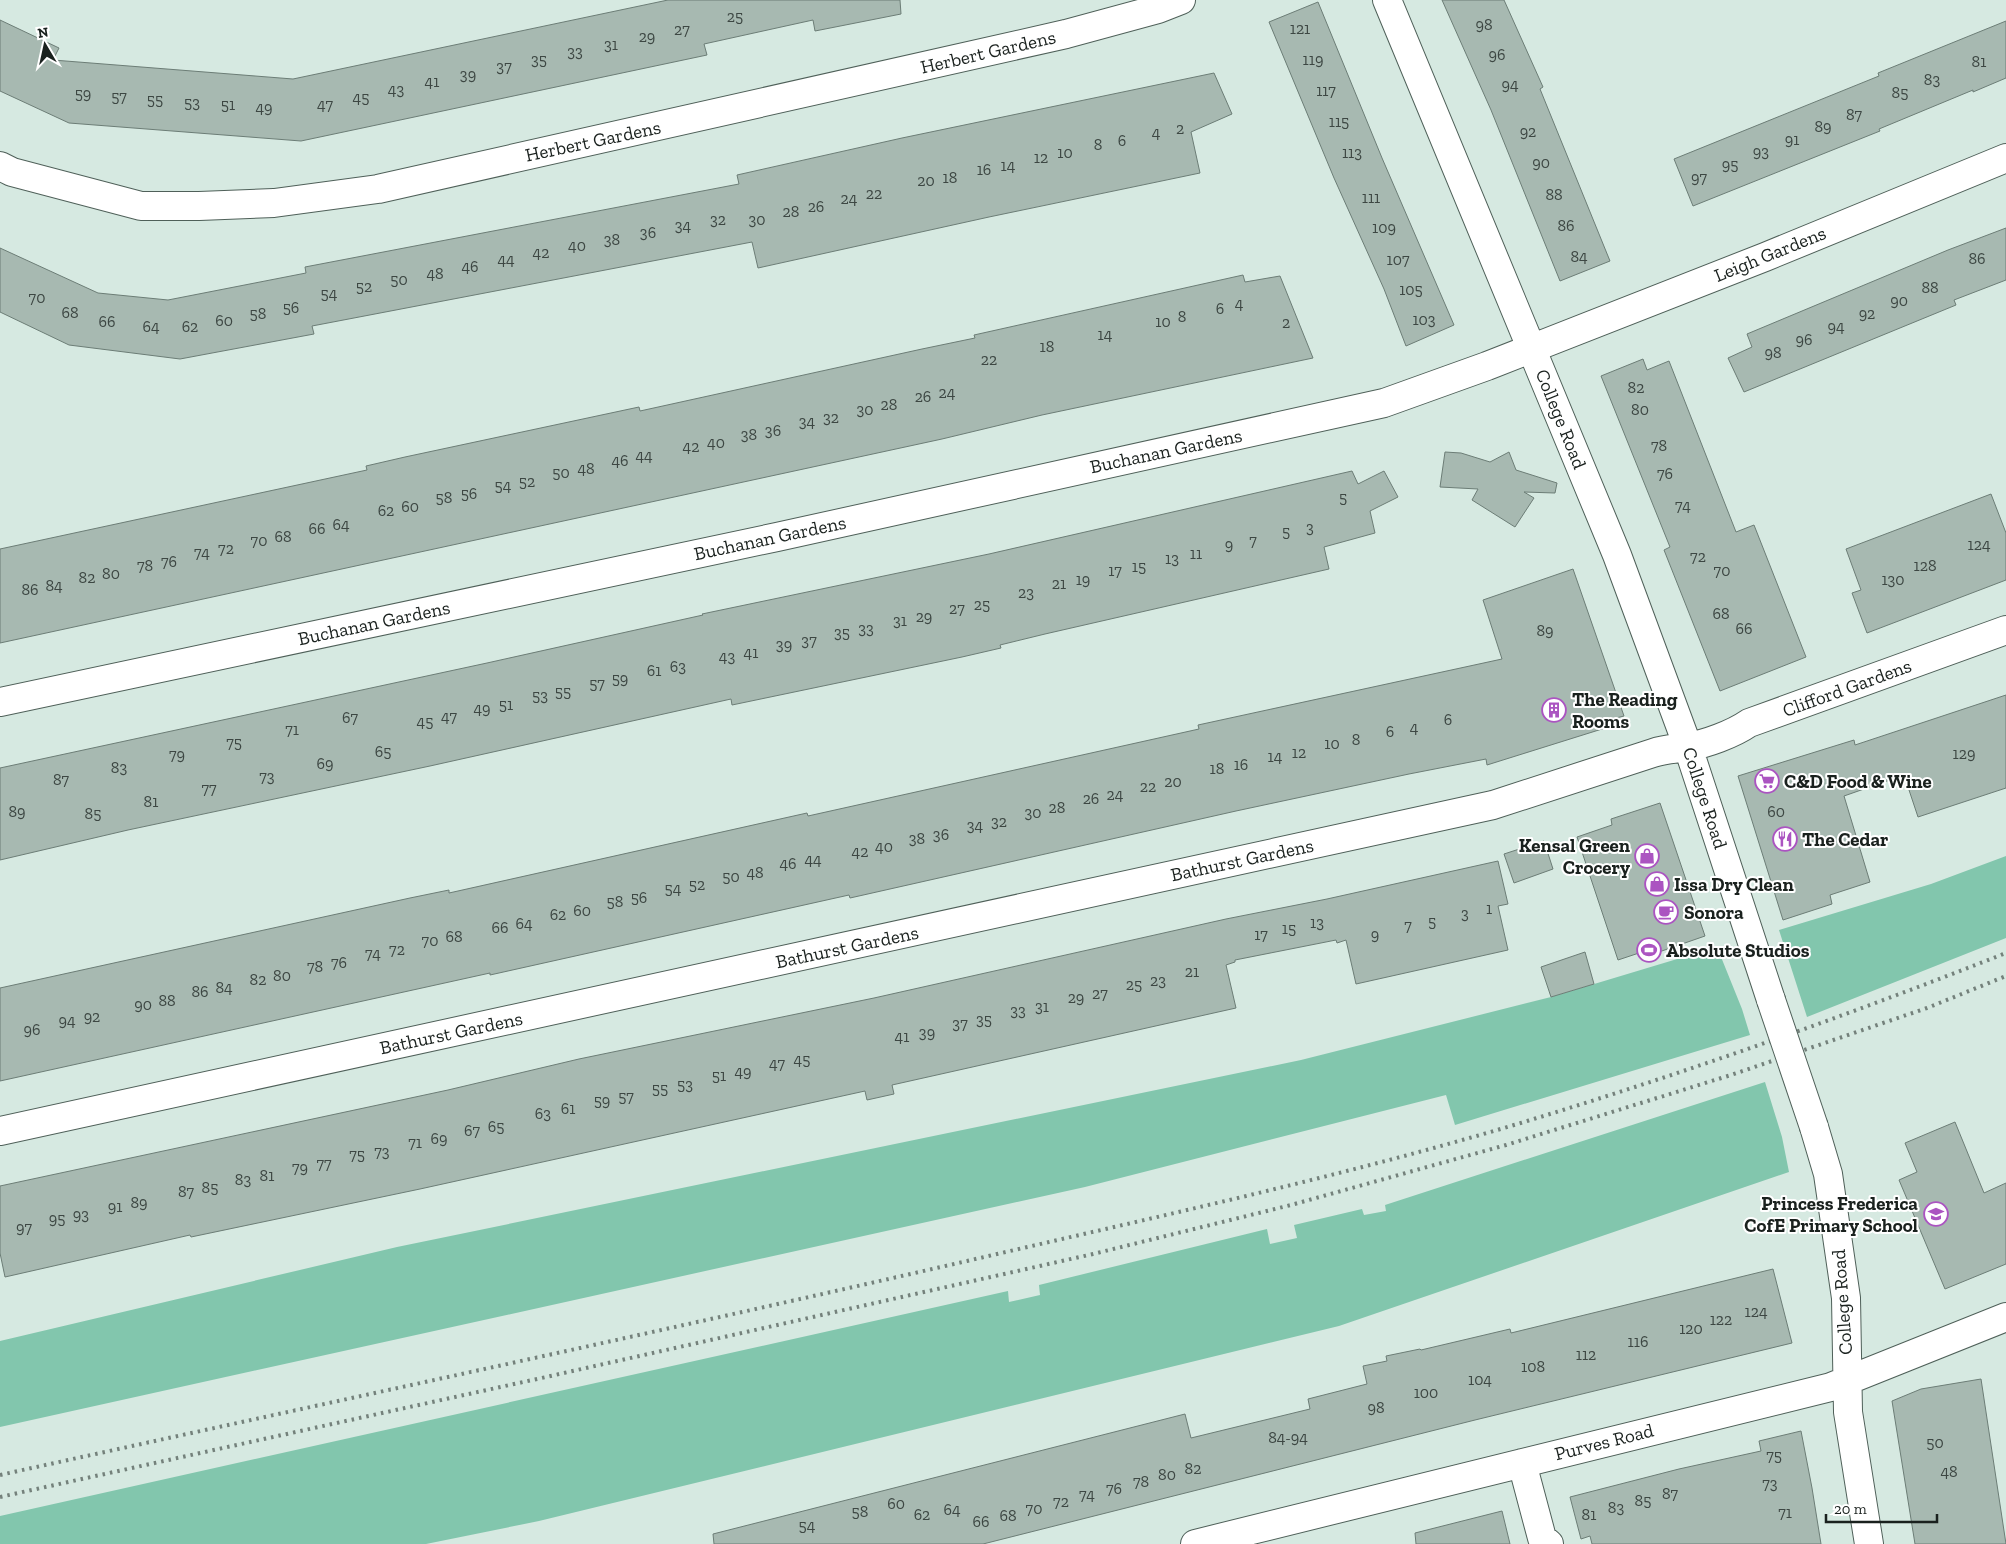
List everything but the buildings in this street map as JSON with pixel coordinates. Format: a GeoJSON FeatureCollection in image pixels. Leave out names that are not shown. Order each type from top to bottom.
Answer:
{"type":"FeatureCollection","features":[{"type":"Feature","properties":{"kind":"street","name":"Herbert Gardens"},"geometry":{"type":"LineString","coordinates":[[0,166],[12,172],[141,206],[199,206],[293,201],[378,189],[717,114],[1066,34],[1158,9],[1181,0]]}},
{"type":"Feature","properties":{"kind":"street","name":"College Road"},"geometry":{"type":"LineString","coordinates":[[1387,0],[1617,554],[1688,747],[1824,1154],[1846,1298],[1848,1412],[1869,1544]]}},
{"type":"Feature","properties":{"kind":"street","name":"Leigh Gardens"},"geometry":{"type":"LineString","coordinates":[[1532,347],[1765,257],[2006,158]]}},
{"type":"Feature","properties":{"kind":"street","name":"Buchanan Gardens"},"geometry":{"type":"LineString","coordinates":[[0,702],[768,539],[1384,403],[1532,347]]}},
{"type":"Feature","properties":{"kind":"street","name":"Clifford Gardens"},"geometry":{"type":"LineString","coordinates":[[1688,747],[2006,630]]}},
{"type":"Feature","properties":{"kind":"street","name":"Bathurst Gardens"},"geometry":{"type":"LineString","coordinates":[[0,1131],[1493,805],[1653,753],[1667,749],[1688,747]]}},
{"type":"Feature","properties":{"kind":"street","name":"Purves Road"},"geometry":{"type":"LineString","coordinates":[[1195,1544],[1244,1538],[1522,1463],[1831,1387],[2006,1317]]}},
{"type":"Feature","properties":{"kind":"street"},"geometry":{"type":"LineString","coordinates":[[1522,1463],[1542,1538],[1550,1544]]}},
{"type":"Feature","properties":{"kind":"green space"},"geometry":{"type":"Polygon","coordinates":[[[2006,856],[2006,938],[1807,1017],[1779,930],[1931,884],[2006,856]]]}},
{"type":"Feature","properties":{"kind":"green space"},"geometry":{"type":"Polygon","coordinates":[[[1717,947],[1742,1009],[1750,1035],[1455,1125],[1446,1095],[1085,1187],[0,1427],[0,1341],[397,1247],[1301,1060],[1551,997],[1717,947]]]}},
{"type":"Feature","properties":{"kind":"green space"},"geometry":{"type":"Polygon","coordinates":[[[1765,1082],[1782,1137],[1789,1172],[1339,1326],[539,1521],[426,1544],[0,1544],[0,1516],[1008,1291],[1009,1302],[1040,1295],[1039,1285],[1267,1229],[1270,1244],[1297,1238],[1294,1225],[1362,1209],[1364,1215],[1386,1211],[1385,1205],[1765,1082]]]}},
{"type":"Feature","properties":{"kind":"railway"},"geometry":{"type":"LineString","coordinates":[[0,1475],[846,1289],[1371,1165],[1568,1109],[1694,1067],[1882,1001],[2006,953]]}},
{"type":"Feature","properties":{"kind":"railway"},"geometry":{"type":"LineString","coordinates":[[0,1497],[1093,1254],[1291,1205],[1506,1145],[1731,1075],[1927,1008],[2006,976]]}},
{"type":"Feature","properties":{"kind":"place","name":"The Reading Rooms"},"geometry":{"type":"Point","coordinates":[1554,710]}},
{"type":"Feature","properties":{"kind":"place","name":"C&D Food & Wine"},"geometry":{"type":"Point","coordinates":[1767,781]}},
{"type":"Feature","properties":{"kind":"place","name":"The Cedar"},"geometry":{"type":"Point","coordinates":[1785,839]}},
{"type":"Feature","properties":{"kind":"place","name":"Kensal Green Crocery"},"geometry":{"type":"Point","coordinates":[1647,856]}},
{"type":"Feature","properties":{"kind":"place","name":"Issa Dry Clean"},"geometry":{"type":"Point","coordinates":[1657,884]}},
{"type":"Feature","properties":{"kind":"place","name":"Sonora"},"geometry":{"type":"Point","coordinates":[1666,912]}},
{"type":"Feature","properties":{"kind":"place","name":"Absolute Studios"},"geometry":{"type":"Point","coordinates":[1649,950]}},
{"type":"Feature","properties":{"kind":"place","name":"Princess Frederica CofE Primary School"},"geometry":{"type":"Point","coordinates":[1936,1214]}}]}
